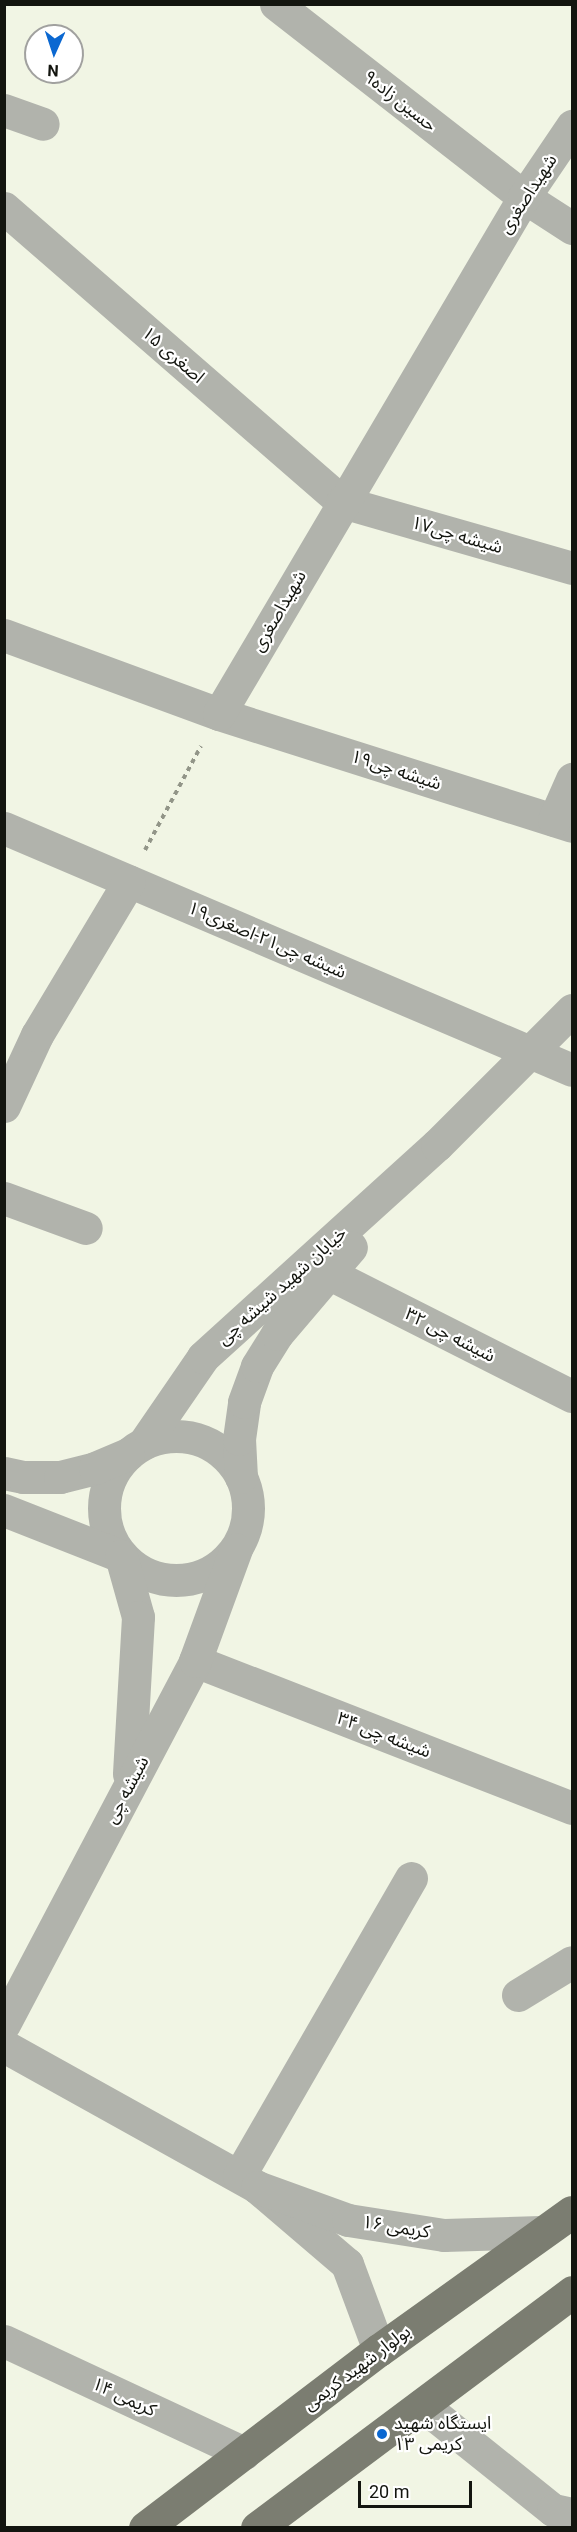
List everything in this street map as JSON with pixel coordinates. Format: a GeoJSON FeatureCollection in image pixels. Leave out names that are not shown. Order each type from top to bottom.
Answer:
{"type":"FeatureCollection","features":[{"type":"Feature","properties":{"kind":"main road","name":"بولوار شهید کریمی"},"geometry":{"type":"LineString","coordinates":[[145,2528],[379,2350],[541,2232],[573,2212]]}},
{"type":"Feature","properties":{"kind":"main road"},"geometry":{"type":"LineString","coordinates":[[257,2528],[573,2292]]}},
{"type":"Feature","properties":{"kind":"street","name":"حسین زاده۹"},"geometry":{"type":"LineString","coordinates":[[276,4],[524,197],[573,228]]}},
{"type":"Feature","properties":{"kind":"street"},"geometry":{"type":"LineString","coordinates":[[4,110],[43,124]]}},
{"type":"Feature","properties":{"kind":"street","name":"شهیداصغری"},"geometry":{"type":"LineString","coordinates":[[219,714],[524,197],[573,126]]}},
{"type":"Feature","properties":{"kind":"street","name":"اصغری ۱۵"},"geometry":{"type":"LineString","coordinates":[[4,208],[342,502]]}},
{"type":"Feature","properties":{"kind":"street","name":"شیشه چی۱۷"},"geometry":{"type":"LineString","coordinates":[[342,502],[573,568]]}},
{"type":"Feature","properties":{"kind":"street","name":"شیشه چی۱۹"},"geometry":{"type":"LineString","coordinates":[[4,635],[219,714],[563,823]]}},
{"type":"Feature","properties":{"kind":"street"},"geometry":{"type":"LineString","coordinates":[[563,823],[573,779]]}},
{"type":"Feature","properties":{"kind":"street","name":"شیشه چی۲۱-اصغری۱۹"},"geometry":{"type":"LineString","coordinates":[[4,828],[573,1070]]}},
{"type":"Feature","properties":{"kind":"street"},"geometry":{"type":"LineString","coordinates":[[4,1106],[37,1035],[129,881]]}},
{"type":"Feature","properties":{"kind":"street","name":"خیابان شهید شیشه چی"},"geometry":{"type":"LineString","coordinates":[[136,1448],[203,1357],[437,1144],[573,1010]]}},
{"type":"Feature","properties":{"kind":"street","name":"خیابان شهید شیشه چی"},"geometry":{"type":"LineString","coordinates":[[241,1477],[239,1439],[244,1402],[257,1366],[277,1334],[437,1144]]}},
{"type":"Feature","properties":{"kind":"street"},"geometry":{"type":"LineString","coordinates":[[4,1198],[86,1228]]}},
{"type":"Feature","properties":{"kind":"street","name":"شیشه چی ۳۲"},"geometry":{"type":"LineString","coordinates":[[328,1273],[573,1396]]}},
{"type":"Feature","properties":{"kind":"street"},"geometry":{"type":"LineString","coordinates":[[4,1473],[23,1477],[60,1477],[95,1468],[162,1437],[200,1440],[217,1448],[241,1477],[249,1514],[236,1550],[224,1563],[190,1580],[152,1577],[121,1556],[4,1510]]}},
{"type":"Feature","properties":{"kind":"street"},"geometry":{"type":"LineString","coordinates":[[128,1787],[138,1617],[121,1556],[104,1522],[103,1503],[107,1484],[136,1448]]}},
{"type":"Feature","properties":{"kind":"street","name":"شیشه چی"},"geometry":{"type":"LineString","coordinates":[[4,2024],[195,1661],[236,1550]]}},
{"type":"Feature","properties":{"kind":"street","name":"شیشه چی ۳۴"},"geometry":{"type":"LineString","coordinates":[[195,1661],[573,1808]]}},
{"type":"Feature","properties":{"kind":"street"},"geometry":{"type":"LineString","coordinates":[[248,2181],[411,1878]]}},
{"type":"Feature","properties":{"kind":"street"},"geometry":{"type":"LineString","coordinates":[[518,1995],[573,1962]]}},
{"type":"Feature","properties":{"kind":"street","name":"کریمی ۱۶"},"geometry":{"type":"LineString","coordinates":[[4,2046],[248,2181],[348,2220],[444,2235],[541,2232]]}},
{"type":"Feature","properties":{"kind":"street","name":"کریمی ۱۶"},"geometry":{"type":"LineString","coordinates":[[248,2181],[347,2264],[379,2350]]}},
{"type":"Feature","properties":{"kind":"street","name":"کریمی ۱۴"},"geometry":{"type":"LineString","coordinates":[[4,2341],[244,2453]]}},
{"type":"Feature","properties":{"kind":"street"},"geometry":{"type":"LineString","coordinates":[[422,2405],[556,2517]]}},
{"type":"Feature","properties":{"kind":"path"},"geometry":{"type":"LineString","coordinates":[[129,881],[219,714]]}},
{"type":"Feature","properties":{"kind":"place","name":"ایستگاه شهید کریمی ۱۳"},"geometry":{"type":"Point","coordinates":[382,2434]}}]}
